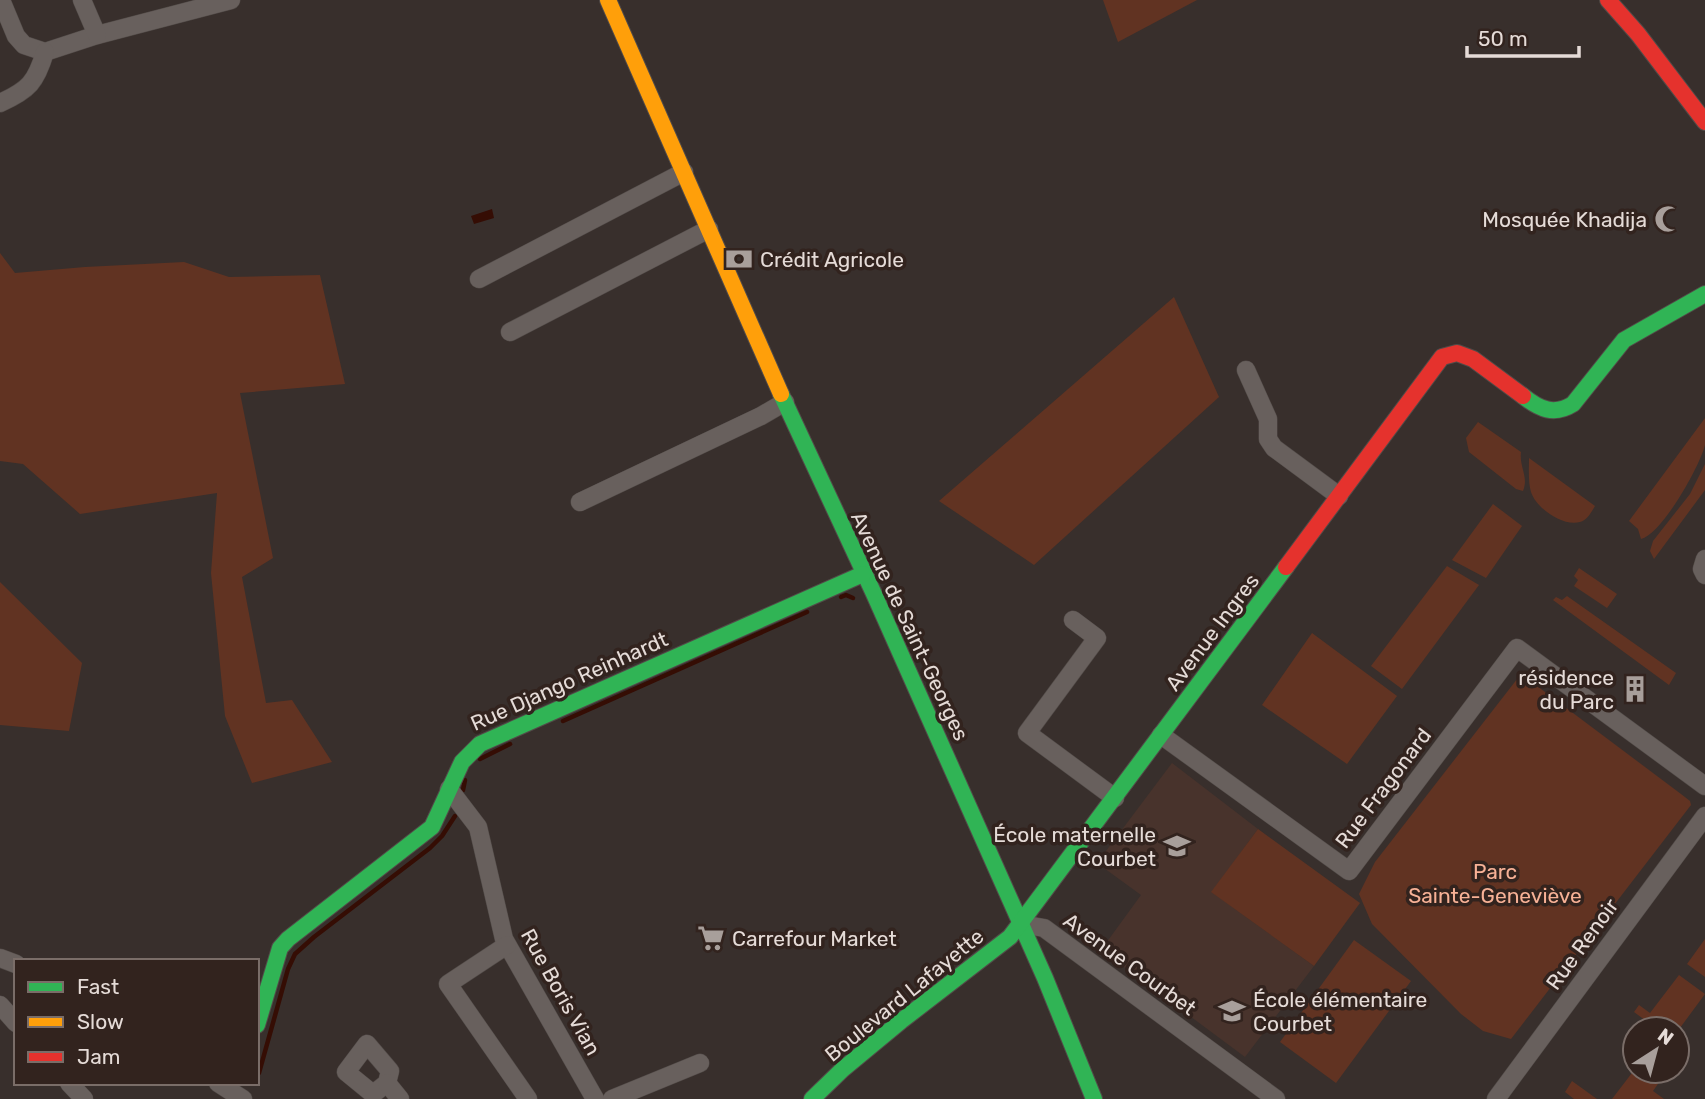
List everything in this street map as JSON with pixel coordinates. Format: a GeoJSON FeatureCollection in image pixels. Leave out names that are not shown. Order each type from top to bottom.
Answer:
{"type":"FeatureCollection","features":[{"type":"Feature","properties":{"kind":"street"},"geometry":{"type":"LineString","coordinates":[[1,0],[16,36],[23,45],[44,52],[97,35],[231,0]]}},
{"type":"Feature","properties":{"kind":"street"},"geometry":{"type":"LineString","coordinates":[[82,0],[97,35]]}},
{"type":"Feature","properties":{"kind":"street","name":"Avenue de Saint-Georges"},"geometry":{"type":"LineString","coordinates":[[608,0],[785,402],[1021,924],[1094,1099]]}},
{"type":"Feature","properties":{"kind":"street"},"geometry":{"type":"LineString","coordinates":[[1608,0],[1638,34],[1705,122]]}},
{"type":"Feature","properties":{"kind":"street"},"geometry":{"type":"LineString","coordinates":[[0,103],[19,95],[31,85],[39,71],[44,52]]}},
{"type":"Feature","properties":{"kind":"street"},"geometry":{"type":"LineString","coordinates":[[479,279],[684,172]]}},
{"type":"Feature","properties":{"kind":"street"},"geometry":{"type":"LineString","coordinates":[[510,332],[709,229]]}},
{"type":"Feature","properties":{"kind":"street","name":"Avenue Ingres"},"geometry":{"type":"LineString","coordinates":[[1021,924],[1436,363],[1449,353],[1464,355],[1534,405],[1544,410],[1565,409],[1580,396],[1624,340],[1705,295]]}},
{"type":"Feature","properties":{"kind":"street"},"geometry":{"type":"LineString","coordinates":[[1246,370],[1268,419],[1268,439],[1274,448],[1339,496]]}},
{"type":"Feature","properties":{"kind":"street"},"geometry":{"type":"LineString","coordinates":[[580,502],[785,402]]}},
{"type":"Feature","properties":{"kind":"street"},"geometry":{"type":"LineString","coordinates":[[1705,559],[1702,565],[1705,575]]}},
{"type":"Feature","properties":{"kind":"street","name":"Rue Django Reinhardt"},"geometry":{"type":"LineString","coordinates":[[259,1018],[280,948],[432,827],[438,819],[458,767],[467,753],[480,744],[863,575]]}},
{"type":"Feature","properties":{"kind":"street"},"geometry":{"type":"LineString","coordinates":[[1073,620],[1097,638],[1027,733],[1115,798]]}},
{"type":"Feature","properties":{"kind":"street","name":"Rue Fragonard"},"geometry":{"type":"LineString","coordinates":[[1161,736],[1349,872],[1517,648],[1705,786]]}},
{"type":"Feature","properties":{"kind":"street","name":"Rue Boris Vian"},"geometry":{"type":"LineString","coordinates":[[450,789],[478,827],[503,939],[595,1099]]}},
{"type":"Feature","properties":{"kind":"street","name":"Rue Renoir"},"geometry":{"type":"LineString","coordinates":[[1496,1099],[1705,816]]}},
{"type":"Feature","properties":{"kind":"street","name":"Boulevard Lafayette"},"geometry":{"type":"LineString","coordinates":[[812,1099],[843,1069],[1010,937],[1021,924]]}},
{"type":"Feature","properties":{"kind":"street","name":"Avenue Courbet"},"geometry":{"type":"LineString","coordinates":[[1021,924],[1044,928],[1276,1099]]}},
{"type":"Feature","properties":{"kind":"street"},"geometry":{"type":"LineString","coordinates":[[507,945],[448,984],[528,1099]]}},
{"type":"Feature","properties":{"kind":"street"},"geometry":{"type":"LineString","coordinates":[[0,1004],[14,1021]]}},
{"type":"Feature","properties":{"kind":"street"},"geometry":{"type":"LineString","coordinates":[[612,1099],[699,1063]]}},
{"type":"Feature","properties":{"kind":"street"},"geometry":{"type":"LineString","coordinates":[[387,1083],[400,1099]]}},
{"type":"Feature","properties":{"kind":"street"},"geometry":{"type":"LineString","coordinates":[[71,1085],[84,1099]]}},
{"type":"Feature","properties":{"kind":"street"},"geometry":{"type":"LineString","coordinates":[[222,1085],[240,1094]]}},
{"type":"Feature","properties":{"kind":"shaded area"},"geometry":{"type":"Polygon","coordinates":[[[492,209],[494,218],[474,224],[471,216],[492,209]]]}},
{"type":"Feature","properties":{"kind":"shaded area","name":"École élémentaire Courbet"},"geometry":{"type":"Polygon","coordinates":[[[1172,763],[1258,829],[1212,892],[1314,966],[1245,1057],[1101,950],[1141,895],[1097,863],[1172,763]]]}},
{"type":"Feature","properties":{"kind":"green space"},"geometry":{"type":"Polygon","coordinates":[[[1103,0],[1197,0],[1118,42],[1103,0]]]}},
{"type":"Feature","properties":{"kind":"green space"},"geometry":{"type":"Polygon","coordinates":[[[0,253],[15,273],[184,262],[229,277],[320,275],[345,384],[240,393],[273,558],[242,577],[266,703],[292,700],[332,762],[252,783],[225,716],[211,573],[217,493],[80,514],[23,464],[0,461],[0,253]]]}},
{"type":"Feature","properties":{"kind":"green space"},"geometry":{"type":"Polygon","coordinates":[[[1174,297],[1219,397],[1034,565],[939,501],[1174,297]]]}},
{"type":"Feature","properties":{"kind":"green space"},"geometry":{"type":"Polygon","coordinates":[[[1705,418],[1705,445],[1688,483],[1659,525],[1641,539],[1638,529],[1629,521],[1705,418]]]}},
{"type":"Feature","properties":{"kind":"green space"},"geometry":{"type":"Polygon","coordinates":[[[1478,422],[1521,452],[1525,481],[1523,491],[1516,489],[1469,452],[1466,438],[1478,422]]]}},
{"type":"Feature","properties":{"kind":"green space"},"geometry":{"type":"Polygon","coordinates":[[[1529,458],[1595,506],[1587,518],[1580,522],[1566,522],[1551,515],[1538,504],[1530,488],[1529,458]]]}},
{"type":"Feature","properties":{"kind":"green space"},"geometry":{"type":"Polygon","coordinates":[[[1705,464],[1705,490],[1654,559],[1650,551],[1653,541],[1690,494],[1705,464]]]}},
{"type":"Feature","properties":{"kind":"green space"},"geometry":{"type":"Polygon","coordinates":[[[1493,504],[1522,526],[1486,578],[1452,560],[1493,504]]]}},
{"type":"Feature","properties":{"kind":"green space"},"geometry":{"type":"Polygon","coordinates":[[[1447,566],[1479,585],[1402,689],[1371,666],[1447,566]]]}},
{"type":"Feature","properties":{"kind":"green space"},"geometry":{"type":"Polygon","coordinates":[[[1579,568],[1617,594],[1607,608],[1574,586],[1578,580],[1574,576],[1579,568]]]}},
{"type":"Feature","properties":{"kind":"green space"},"geometry":{"type":"Polygon","coordinates":[[[0,582],[82,663],[69,731],[0,725],[0,582]]]}},
{"type":"Feature","properties":{"kind":"green space"},"geometry":{"type":"Polygon","coordinates":[[[1567,596],[1676,673],[1669,685],[1553,600],[1556,597],[1562,600],[1567,596]]]}},
{"type":"Feature","properties":{"kind":"green space"},"geometry":{"type":"Polygon","coordinates":[[[1312,633],[1397,696],[1347,764],[1262,705],[1312,633]]]}},
{"type":"Feature","properties":{"kind":"green space","name":"Parc Sainte-Geneviève"},"geometry":{"type":"Polygon","coordinates":[[[1521,674],[1681,794],[1691,805],[1511,1039],[1483,1031],[1461,1014],[1372,924],[1359,894],[1375,862],[1521,674]]]}},
{"type":"Feature","properties":{"kind":"green space"},"geometry":{"type":"Polygon","coordinates":[[[1258,829],[1360,903],[1314,966],[1211,892],[1258,829]]]}},
{"type":"Feature","properties":{"kind":"green space"},"geometry":{"type":"Polygon","coordinates":[[[1705,939],[1705,977],[1687,964],[1705,939]]]}},
{"type":"Feature","properties":{"kind":"green space"},"geometry":{"type":"Polygon","coordinates":[[[1354,940],[1411,981],[1336,1083],[1280,1042],[1354,940]]]}},
{"type":"Feature","properties":{"kind":"green space"},"geometry":{"type":"Polygon","coordinates":[[[1679,975],[1705,994],[1690,1015],[1638,1015],[1634,1012],[1639,1005],[1650,1013],[1679,975]]]}},
{"type":"Feature","properties":{"kind":"green space"},"geometry":{"type":"Polygon","coordinates":[[[1572,1081],[1597,1099],[1574,1099],[1565,1092],[1572,1081]]]}},
{"type":"Feature","properties":{"kind":"green space"},"geometry":{"type":"Polygon","coordinates":[[[1623,1085],[1657,1085],[1653,1091],[1664,1099],[1612,1099],[1623,1085]]]}},
{"type":"Feature","properties":{"kind":"waterway"},"geometry":{"type":"LineString","coordinates":[[841,597],[846,595],[853,598]]}},
{"type":"Feature","properties":{"kind":"waterway"},"geometry":{"type":"LineString","coordinates":[[563,721],[807,612]]}},
{"type":"Feature","properties":{"kind":"waterway"},"geometry":{"type":"LineString","coordinates":[[480,759],[510,744]]}},
{"type":"Feature","properties":{"kind":"waterway"},"geometry":{"type":"LineString","coordinates":[[463,790],[465,780]]}},
{"type":"Feature","properties":{"kind":"waterway"},"geometry":{"type":"LineString","coordinates":[[259,1073],[288,969],[295,954],[430,848],[455,816]]}},
{"type":"Feature","properties":{"kind":"traffic: fast"},"geometry":{"type":"LineString","coordinates":[[1523,396],[1547,409],[1566,408],[1573,404],[1624,340],[1705,294]]}},
{"type":"Feature","properties":{"kind":"traffic: fast"},"geometry":{"type":"LineString","coordinates":[[781,394],[874,594],[1045,978],[1094,1099]]}},
{"type":"Feature","properties":{"kind":"traffic: fast"},"geometry":{"type":"LineString","coordinates":[[812,1099],[843,1069],[901,1021],[1010,937],[1286,567]]}},
{"type":"Feature","properties":{"kind":"traffic: fast"},"geometry":{"type":"LineString","coordinates":[[259,1018],[280,948],[432,827],[462,762],[480,744],[863,574]]}},
{"type":"Feature","properties":{"kind":"traffic: slow"},"geometry":{"type":"LineString","coordinates":[[608,0],[781,394]]}},
{"type":"Feature","properties":{"kind":"traffic: jam"},"geometry":{"type":"LineString","coordinates":[[1608,0],[1638,34],[1705,122]]}},
{"type":"Feature","properties":{"kind":"traffic: jam"},"geometry":{"type":"LineString","coordinates":[[1286,567],[1442,357],[1457,353],[1473,359],[1523,396]]}},
{"type":"Feature","properties":{"kind":"place","name":"Mosquée Khadija"},"geometry":{"type":"Point","coordinates":[1668,219]}},
{"type":"Feature","properties":{"kind":"place","name":"Crédit Agricole"},"geometry":{"type":"Point","coordinates":[739,259]}},
{"type":"Feature","properties":{"kind":"place","name":"résidence du Parc"},"geometry":{"type":"Point","coordinates":[1635,689]}},
{"type":"Feature","properties":{"kind":"place","name":"École maternelle Courbet"},"geometry":{"type":"Point","coordinates":[1177,846]}},
{"type":"Feature","properties":{"kind":"place","name":"Carrefour Market"},"geometry":{"type":"Point","coordinates":[711,938]}},
{"type":"Feature","properties":{"kind":"place","name":"École élémentaire Courbet"},"geometry":{"type":"Point","coordinates":[1232,1011]}}]}
